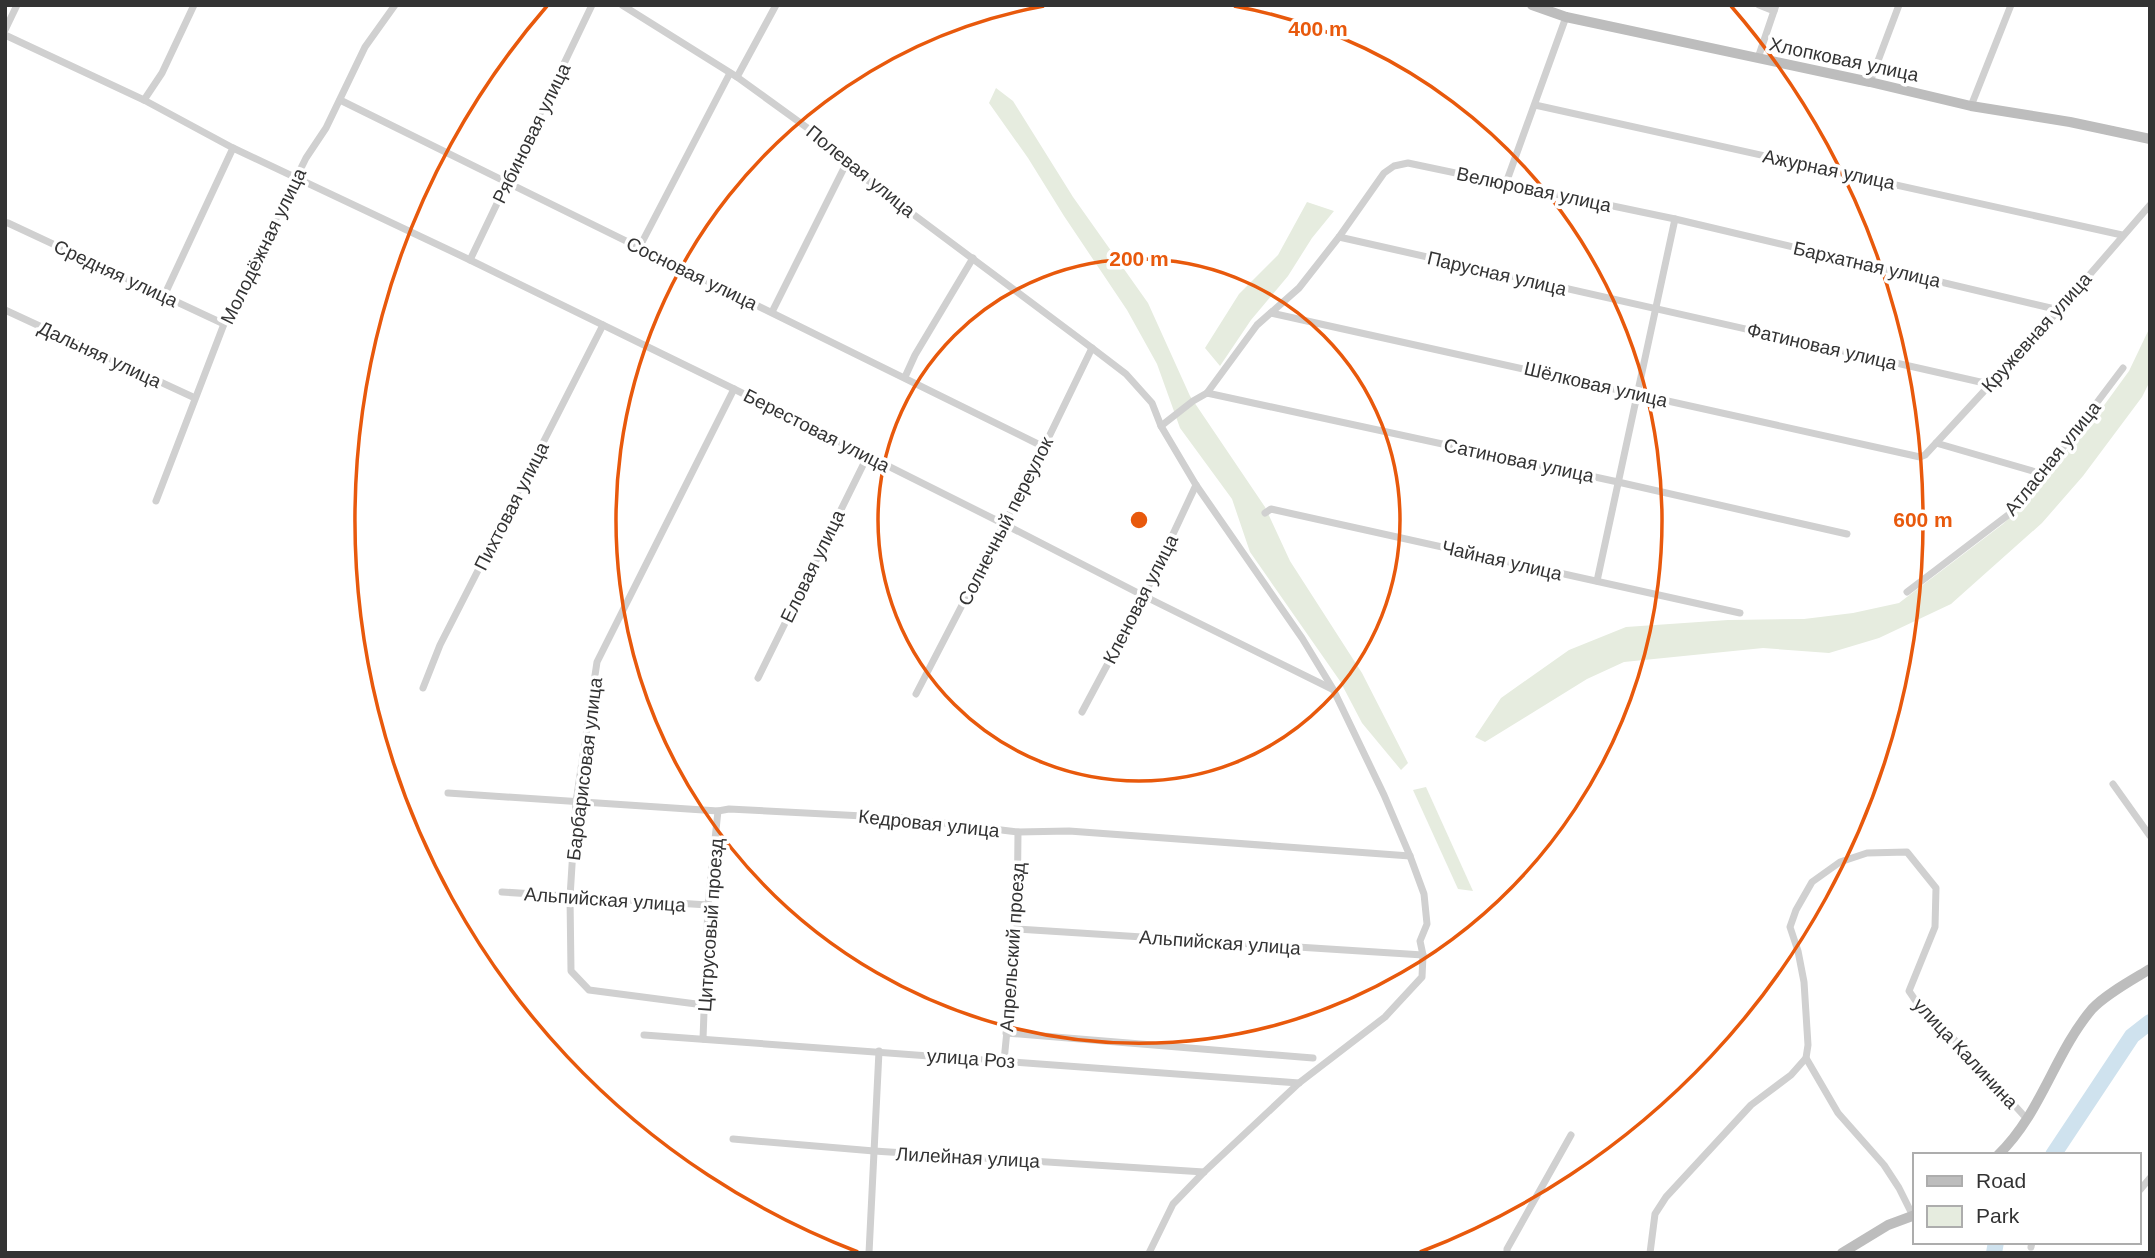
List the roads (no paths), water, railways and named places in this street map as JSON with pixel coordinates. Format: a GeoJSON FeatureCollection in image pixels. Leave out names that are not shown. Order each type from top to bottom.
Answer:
{"type":"FeatureCollection","features":[{"type":"Feature","properties":{"kind":"street"},"geometry":{"type":"LineString","coordinates":[[5,32],[17,5]]}},
{"type":"Feature","properties":{"kind":"street"},"geometry":{"type":"LineString","coordinates":[[144,100],[162,73],[194,5]]}},
{"type":"Feature","properties":{"kind":"street","name":"Молодёжная улица"},"geometry":{"type":"LineString","coordinates":[[156,501],[225,324],[365,47],[395,5]]}},
{"type":"Feature","properties":{"kind":"street","name":"Рябиновая улица"},"geometry":{"type":"LineString","coordinates":[[470,260],[592,5]]}},
{"type":"Feature","properties":{"kind":"street","name":"Полевая улица"},"geometry":{"type":"LineString","coordinates":[[622,5],[733,75],[831,145],[846,164],[1126,374],[1153,403],[1161,426],[1196,485],[1333,689],[1410,856],[1424,894],[1427,924],[1420,941],[1423,955],[1422,977],[1385,1017],[1299,1083],[1204,1172],[1173,1204],[1149,1253]]}},
{"type":"Feature","properties":{"kind":"street"},"geometry":{"type":"LineString","coordinates":[[639,248],[733,75],[776,5]]}},
{"type":"Feature","properties":{"kind":"street","name":"Хлопковая улица"},"geometry":{"type":"LineString","coordinates":[[1532,5],[1566,17],[1972,106],[2070,122],[2150,139]]}},
{"type":"Feature","properties":{"kind":"street"},"geometry":{"type":"LineString","coordinates":[[1758,58],[1775,8],[1759,5]]}},
{"type":"Feature","properties":{"kind":"street"},"geometry":{"type":"LineString","coordinates":[[1870,82],[1899,5]]}},
{"type":"Feature","properties":{"kind":"street"},"geometry":{"type":"LineString","coordinates":[[1972,106],[2011,5]]}},
{"type":"Feature","properties":{"kind":"street"},"geometry":{"type":"LineString","coordinates":[[1507,183],[1566,17]]}},
{"type":"Feature","properties":{"kind":"street","name":"Берестовая улица"},"geometry":{"type":"LineString","coordinates":[[5,32],[144,100],[233,148],[470,260],[868,455],[1144,597],[1333,689]]}},
{"type":"Feature","properties":{"kind":"street","name":"Сосновая улица"},"geometry":{"type":"LineString","coordinates":[[340,100],[1044,447]]}},
{"type":"Feature","properties":{"kind":"street","name":"Ажурная улица"},"geometry":{"type":"LineString","coordinates":[[1535,105],[2122,235]]}},
{"type":"Feature","properties":{"kind":"street"},"geometry":{"type":"LineString","coordinates":[[164,296],[233,148]]}},
{"type":"Feature","properties":{"kind":"street","name":"Велюровая улица"},"geometry":{"type":"LineString","coordinates":[[1339,237],[1384,173],[1394,166],[1408,163],[1675,219]]}},
{"type":"Feature","properties":{"kind":"street"},"geometry":{"type":"LineString","coordinates":[[772,312],[846,164]]}},
{"type":"Feature","properties":{"kind":"street","name":"Кружевная улица"},"geometry":{"type":"LineString","coordinates":[[1920,457],[1925,455],[2059,310],[2150,205]]}},
{"type":"Feature","properties":{"kind":"street"},"geometry":{"type":"LineString","coordinates":[[1597,581],[1675,219]]}},
{"type":"Feature","properties":{"kind":"street","name":"Бархатная улица"},"geometry":{"type":"LineString","coordinates":[[1675,219],[2059,310]]}},
{"type":"Feature","properties":{"kind":"street","name":"Средняя улица"},"geometry":{"type":"LineString","coordinates":[[8,223],[225,324]]}},
{"type":"Feature","properties":{"kind":"street"},"geometry":{"type":"LineString","coordinates":[[1161,426],[1207,393],[1257,325],[1299,288],[1339,237]]}},
{"type":"Feature","properties":{"kind":"street","name":"Парусная улица"},"geometry":{"type":"LineString","coordinates":[[1339,237],[1655,308]]}},
{"type":"Feature","properties":{"kind":"street"},"geometry":{"type":"LineString","coordinates":[[905,377],[915,355],[973,258]]}},
{"type":"Feature","properties":{"kind":"street","name":"Фатиновая улица"},"geometry":{"type":"LineString","coordinates":[[1655,308],[1989,384]]}},
{"type":"Feature","properties":{"kind":"street","name":"Дальняя улица"},"geometry":{"type":"LineString","coordinates":[[5,310],[195,398]]}},
{"type":"Feature","properties":{"kind":"street","name":"Шёлковая улица"},"geometry":{"type":"LineString","coordinates":[[1271,313],[1920,457]]}},
{"type":"Feature","properties":{"kind":"street","name":"Пихтовая улица"},"geometry":{"type":"LineString","coordinates":[[423,688],[440,645],[603,326]]}},
{"type":"Feature","properties":{"kind":"street","name":"Солнечный переулок"},"geometry":{"type":"LineString","coordinates":[[916,694],[1093,348]]}},
{"type":"Feature","properties":{"kind":"street","name":"Атласная улица"},"geometry":{"type":"LineString","coordinates":[[1907,592],[2012,512],[2123,368]]}},
{"type":"Feature","properties":{"kind":"street","name":"Барбарисовая улица"},"geometry":{"type":"LineString","coordinates":[[704,1005],[589,990],[571,971],[570,897],[576,802],[597,662],[734,389]]}},
{"type":"Feature","properties":{"kind":"street","name":"Сатиновая улица"},"geometry":{"type":"LineString","coordinates":[[1207,393],[1847,534]]}},
{"type":"Feature","properties":{"kind":"street"},"geometry":{"type":"LineString","coordinates":[[1936,443],[2043,474]]}},
{"type":"Feature","properties":{"kind":"street","name":"Еловая улица"},"geometry":{"type":"LineString","coordinates":[[758,677],[868,455]]}},
{"type":"Feature","properties":{"kind":"street","name":"Кленовая улица"},"geometry":{"type":"LineString","coordinates":[[1082,712],[1144,597],[1196,485]]}},
{"type":"Feature","properties":{"kind":"street","name":"Чайная улица"},"geometry":{"type":"LineString","coordinates":[[1265,513],[1271,509],[1740,613]]}},
{"type":"Feature","properties":{"kind":"street"},"geometry":{"type":"LineString","coordinates":[[2113,784],[2150,836]]}},
{"type":"Feature","properties":{"kind":"street","name":"Кедровая улица"},"geometry":{"type":"LineString","coordinates":[[448,793],[718,811],[729,809],[902,818],[1018,832],[1069,831],[1410,856]]}},
{"type":"Feature","properties":{"kind":"street","name":"Цитрусовый проезд"},"geometry":{"type":"LineString","coordinates":[[703,1040],[708,905],[718,811]]}},
{"type":"Feature","properties":{"kind":"street","name":"Апрельский проезд"},"geometry":{"type":"LineString","coordinates":[[1004,1061],[1017,929],[1018,832]]}},
{"type":"Feature","properties":{"kind":"street","name":"улица Калинина"},"geometry":{"type":"LineString","coordinates":[[1806,1058],[1808,1045],[1804,982],[1790,927],[1796,909],[1812,882],[1840,862],[1867,853],[1907,852],[1936,888],[1935,927],[1909,991],[1924,1013],[1952,1037],[2028,1119]]}},
{"type":"Feature","properties":{"kind":"street","name":"Альпийская улица"},"geometry":{"type":"LineString","coordinates":[[502,892],[708,905]]}},
{"type":"Feature","properties":{"kind":"street","name":"Альпийская улица"},"geometry":{"type":"LineString","coordinates":[[1017,929],[1423,955]]}},
{"type":"Feature","properties":{"kind":"street"},"geometry":{"type":"LineString","coordinates":[[2000,1153],[2016,1137],[2028,1119],[2068,1041],[2094,1007],[2150,969]]}},
{"type":"Feature","properties":{"kind":"street","name":"улица Роз"},"geometry":{"type":"LineString","coordinates":[[1006,1033],[1313,1058]]}},
{"type":"Feature","properties":{"kind":"street","name":"улица Роз"},"geometry":{"type":"LineString","coordinates":[[644,1035],[1299,1083]]}},
{"type":"Feature","properties":{"kind":"street"},"geometry":{"type":"LineString","coordinates":[[869,1253],[879,1051]]}},
{"type":"Feature","properties":{"kind":"street"},"geometry":{"type":"LineString","coordinates":[[1650,1253],[1655,1214],[1666,1197],[1751,1105],[1791,1075],[1806,1058],[1838,1113],[1884,1165],[1913,1213]]}},
{"type":"Feature","properties":{"kind":"street"},"geometry":{"type":"LineString","coordinates":[[1507,1251],[1571,1135]]}},
{"type":"Feature","properties":{"kind":"street","name":"Лилейная улица"},"geometry":{"type":"LineString","coordinates":[[733,1139],[874,1152],[1204,1172]]}},
{"type":"Feature","properties":{"kind":"street"},"geometry":{"type":"LineString","coordinates":[[1842,1253],[1888,1225],[1913,1215]]}},
{"type":"Feature","properties":{"kind":"waterway"},"geometry":{"type":"LineString","coordinates":[[2054,1153],[2132,1036],[2150,1022]]}},
{"type":"Feature","properties":{"kind":"waterway"},"geometry":{"type":"LineString","coordinates":[[1994,1253],[1996,1244]]}}]}
